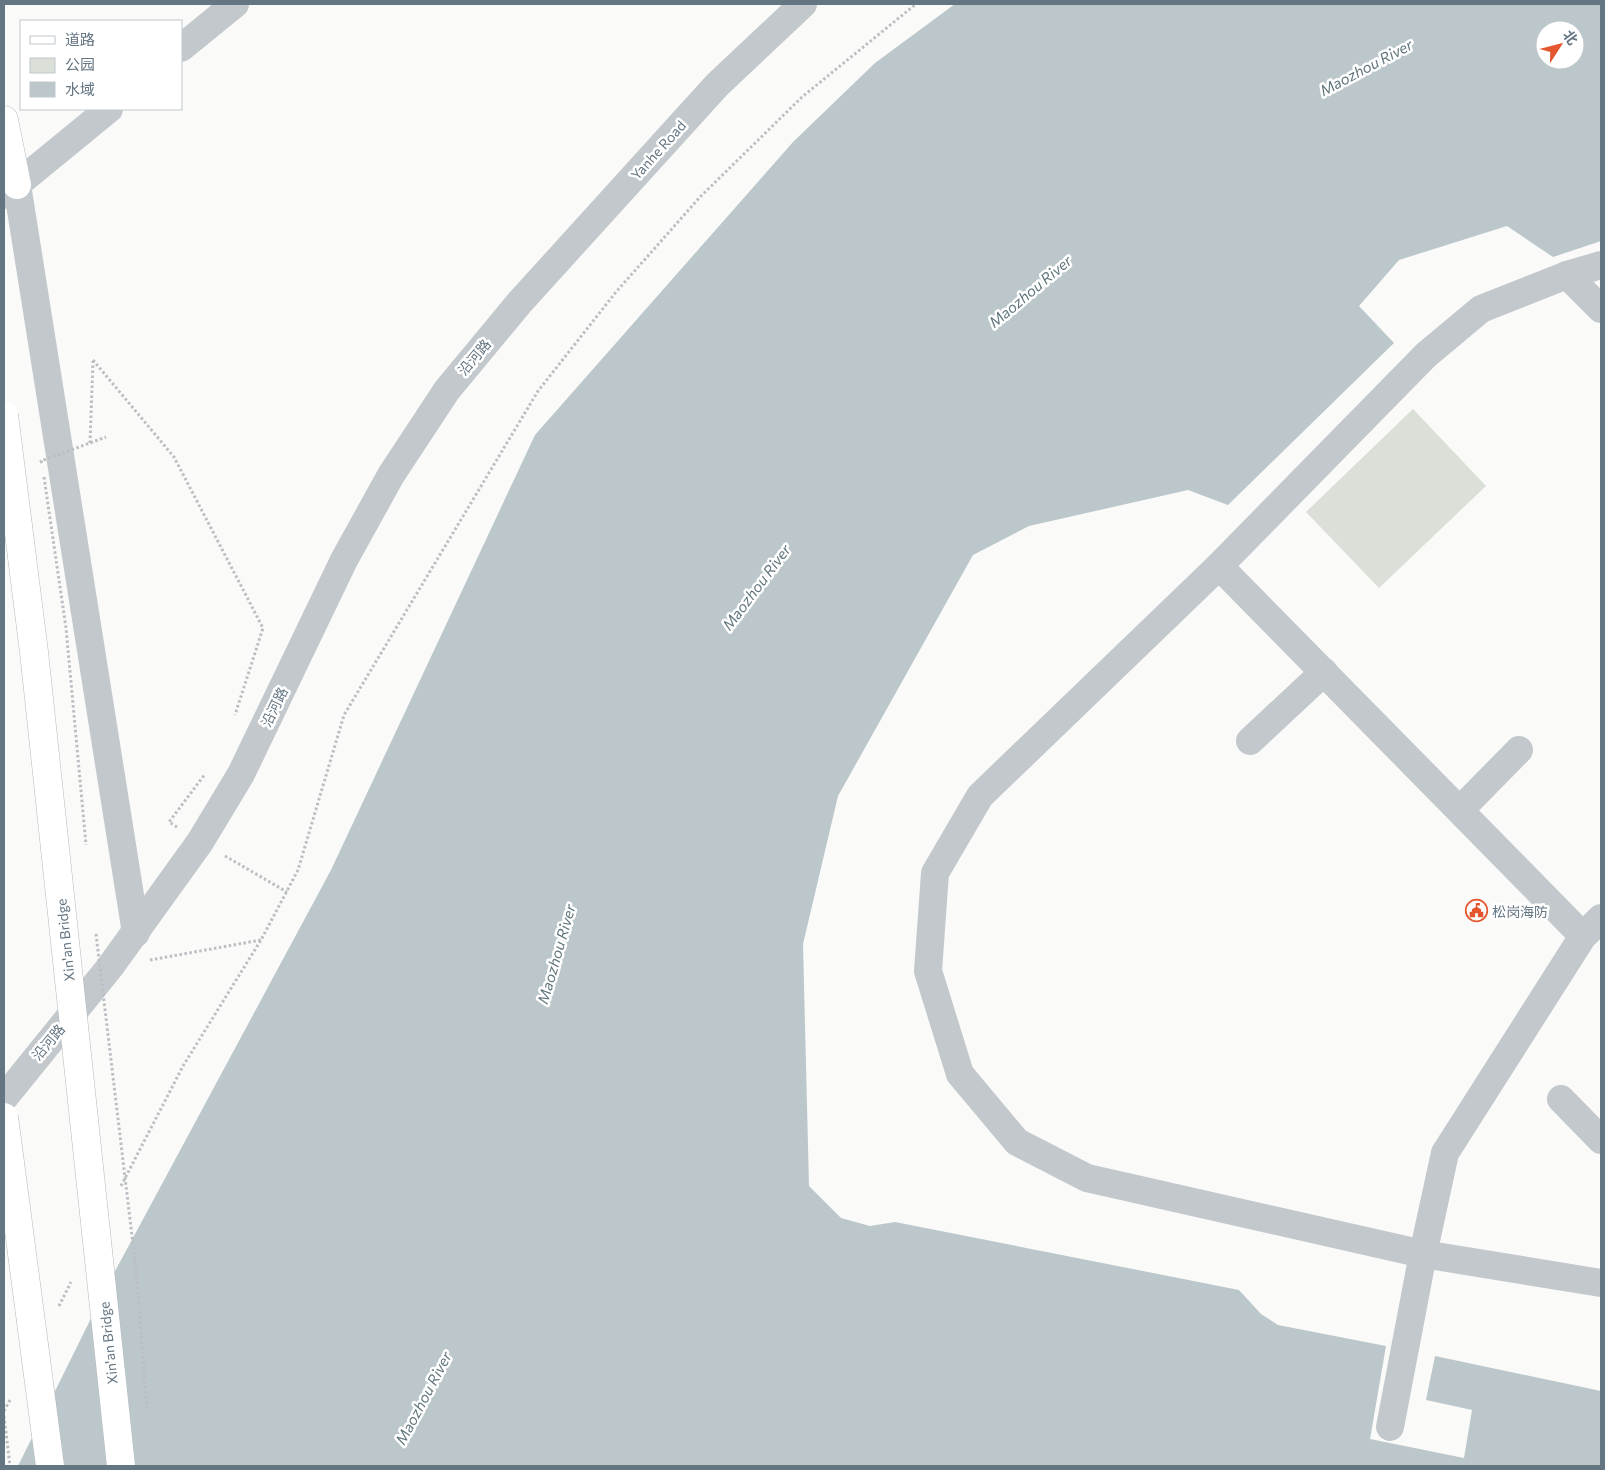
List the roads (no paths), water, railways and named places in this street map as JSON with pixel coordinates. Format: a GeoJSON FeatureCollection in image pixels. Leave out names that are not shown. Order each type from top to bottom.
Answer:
{"type":"FeatureCollection","features":[{"type":"Feature","properties":{"kind":"main road"},"geometry":{"type":"LineString","coordinates":[[4,120],[10,190]]}},
{"type":"Feature","properties":{"kind":"main road","name":"Xin'an Bridge"},"geometry":{"type":"LineString","coordinates":[[4,415],[35,662],[121,1466]]}},
{"type":"Feature","properties":{"kind":"main road"},"geometry":{"type":"LineString","coordinates":[[4,1117],[50,1466]]}},
{"type":"Feature","properties":{"kind":"street"},"geometry":{"type":"LineString","coordinates":[[182,47],[235,4]]}},
{"type":"Feature","properties":{"kind":"street","name":"Yanhe Road"},"geometry":{"type":"LineString","coordinates":[[200,842],[241,774],[344,560],[391,474],[447,390],[520,302],[717,85],[803,4]]}},
{"type":"Feature","properties":{"kind":"street"},"geometry":{"type":"LineString","coordinates":[[108,110],[10,190],[136,933]]}},
{"type":"Feature","properties":{"kind":"street"},"geometry":{"type":"LineString","coordinates":[[1601,265],[1567,275],[1482,309],[1426,355],[1219,566],[980,796],[935,873],[928,971],[960,1074],[1017,1142],[1087,1178],[1423,1254],[1601,1282]]}},
{"type":"Feature","properties":{"kind":"street"},"geometry":{"type":"LineString","coordinates":[[1567,275],[1601,309]]}},
{"type":"Feature","properties":{"kind":"street"},"geometry":{"type":"LineString","coordinates":[[1219,566],[1460,810],[1596,926],[1445,1153],[1423,1254],[1390,1427]]}},
{"type":"Feature","properties":{"kind":"street"},"geometry":{"type":"LineString","coordinates":[[1250,741],[1324,672]]}},
{"type":"Feature","properties":{"kind":"street"},"geometry":{"type":"LineString","coordinates":[[1460,810],[1518,750]]}},
{"type":"Feature","properties":{"kind":"street","name":"沿河路"},"geometry":{"type":"LineString","coordinates":[[4,1098],[110,967],[200,842]]}},
{"type":"Feature","properties":{"kind":"street"},"geometry":{"type":"LineString","coordinates":[[1561,1098],[1601,1140]]}},
{"type":"Feature","properties":{"kind":"water","name":"Maozhou River"},"geometry":{"type":"Polygon","coordinates":[[[955,4],[1601,4],[1601,241],[1553,257],[1507,226],[1399,260],[1359,306],[1394,343],[1228,505],[1188,490],[1029,526],[973,555],[838,796],[803,944],[809,1186],[841,1218],[870,1226],[895,1222],[1239,1290],[1261,1314],[1278,1325],[1386,1346],[1370,1439],[1464,1458],[1472,1410],[1426,1400],[1435,1356],[1601,1391],[1601,1466],[18,1466],[106,1288],[331,870],[535,435],[793,142],[875,63],[955,4]]]}},
{"type":"Feature","properties":{"kind":"place","name":"松岗海防"},"geometry":{"type":"Point","coordinates":[1476,911]}}]}
